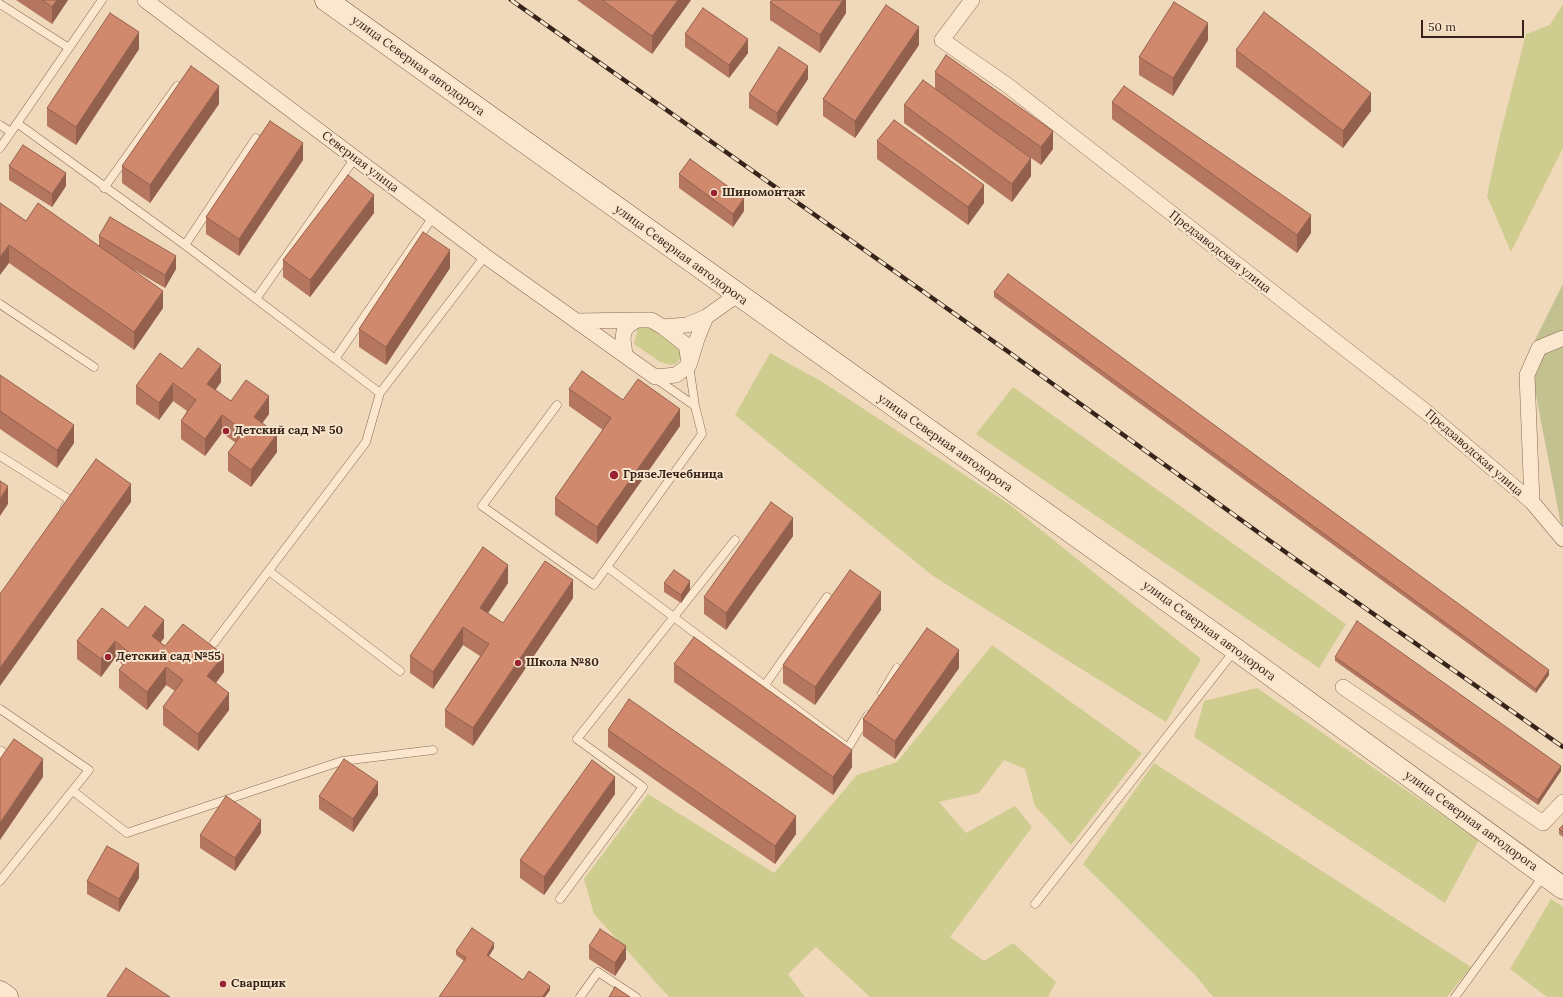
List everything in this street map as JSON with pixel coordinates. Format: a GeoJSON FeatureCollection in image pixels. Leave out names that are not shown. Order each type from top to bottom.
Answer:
{"type":"FeatureCollection","features":[{"type":"Feature","properties":{"kind":"main road","name":"улица Северная автодорога"},"geometry":{"type":"LineString","coordinates":[[326,0],[737,295],[1236,649],[1563,888]]}},
{"type":"Feature","properties":{"kind":"main road"},"geometry":{"type":"LineString","coordinates":[[0,992],[7,997]]}},
{"type":"Feature","properties":{"kind":"street","name":"Северная улица"},"geometry":{"type":"LineString","coordinates":[[144,0],[485,256],[625,355]]}},
{"type":"Feature","properties":{"kind":"street","name":"Предзаводская улица"},"geometry":{"type":"LineString","coordinates":[[972,0],[942,40],[1007,85],[1425,411],[1532,502],[1563,539]]}},
{"type":"Feature","properties":{"kind":"street"},"geometry":{"type":"LineString","coordinates":[[663,327],[687,325],[706,318],[737,295]]}},
{"type":"Feature","properties":{"kind":"street"},"geometry":{"type":"LineString","coordinates":[[637,320],[629,324],[624,331],[623,339],[625,355],[655,377],[676,375],[689,365],[697,338],[706,318]]}},
{"type":"Feature","properties":{"kind":"street"},"geometry":{"type":"LineString","coordinates":[[578,321],[651,320],[663,327],[686,345],[689,365]]}},
{"type":"Feature","properties":{"kind":"street","name":"Предзаводская улица"},"geometry":{"type":"LineString","coordinates":[[1532,502],[1527,375],[1539,348],[1563,338]]}},
{"type":"Feature","properties":{"kind":"street"},"geometry":{"type":"LineString","coordinates":[[1342,687],[1543,823],[1563,802]]}},
{"type":"Feature","properties":{"kind":"lane"},"geometry":{"type":"LineString","coordinates":[[0,148],[102,0]]}},
{"type":"Feature","properties":{"kind":"lane"},"geometry":{"type":"LineString","coordinates":[[0,4],[69,48]]}},
{"type":"Feature","properties":{"kind":"lane"},"geometry":{"type":"LineString","coordinates":[[104,188],[180,83]]}},
{"type":"Feature","properties":{"kind":"lane"},"geometry":{"type":"LineString","coordinates":[[17,123],[104,188],[185,245],[380,393]]}},
{"type":"Feature","properties":{"kind":"lane"},"geometry":{"type":"LineString","coordinates":[[0,125],[11,132]]}},
{"type":"Feature","properties":{"kind":"lane"},"geometry":{"type":"LineString","coordinates":[[185,245],[256,138]]}},
{"type":"Feature","properties":{"kind":"lane"},"geometry":{"type":"LineString","coordinates":[[256,299],[355,158]]}},
{"type":"Feature","properties":{"kind":"lane"},"geometry":{"type":"LineString","coordinates":[[335,359],[433,217]]}},
{"type":"Feature","properties":{"kind":"lane"},"geometry":{"type":"LineString","coordinates":[[214,643],[366,442],[380,393],[485,256]]}},
{"type":"Feature","properties":{"kind":"lane"},"geometry":{"type":"LineString","coordinates":[[0,304],[94,367]]}},
{"type":"Feature","properties":{"kind":"lane"},"geometry":{"type":"LineString","coordinates":[[557,405],[482,506],[594,585],[702,434],[695,406],[689,365]]}},
{"type":"Feature","properties":{"kind":"lane"},"geometry":{"type":"LineString","coordinates":[[655,377],[695,406]]}},
{"type":"Feature","properties":{"kind":"lane"},"geometry":{"type":"LineString","coordinates":[[0,456],[70,500],[61,513]]}},
{"type":"Feature","properties":{"kind":"lane"},"geometry":{"type":"LineString","coordinates":[[560,899],[642,787],[576,739],[735,540]]}},
{"type":"Feature","properties":{"kind":"lane"},"geometry":{"type":"LineString","coordinates":[[607,567],[848,748],[897,668]]}},
{"type":"Feature","properties":{"kind":"lane"},"geometry":{"type":"LineString","coordinates":[[269,571],[400,671]]}},
{"type":"Feature","properties":{"kind":"lane"},"geometry":{"type":"LineString","coordinates":[[765,686],[827,597]]}},
{"type":"Feature","properties":{"kind":"lane"},"geometry":{"type":"LineString","coordinates":[[1035,904],[1236,649]]}},
{"type":"Feature","properties":{"kind":"lane"},"geometry":{"type":"LineString","coordinates":[[0,709],[89,770],[0,881]]}},
{"type":"Feature","properties":{"kind":"lane"},"geometry":{"type":"LineString","coordinates":[[72,791],[127,832],[342,761],[433,750]]}},
{"type":"Feature","properties":{"kind":"lane"},"geometry":{"type":"LineString","coordinates":[[1455,997],[1544,875]]}},
{"type":"Feature","properties":{"kind":"lane"},"geometry":{"type":"LineString","coordinates":[[580,997],[598,972],[636,997]]}},
{"type":"Feature","properties":{"kind":"shaded area"},"geometry":{"type":"Polygon","coordinates":[[[1563,4],[1563,148],[1511,252],[1487,196],[1500,135],[1526,34],[1550,25],[1563,4]]]}},
{"type":"Feature","properties":{"kind":"shaded area"},"geometry":{"type":"Polygon","coordinates":[[[1563,284],[1563,535],[1528,354],[1563,284]]]}},
{"type":"Feature","properties":{"kind":"shaded area"},"geometry":{"type":"Polygon","coordinates":[[[649,325],[679,346],[682,356],[677,363],[671,365],[660,362],[634,344],[638,328],[649,325]]]}},
{"type":"Feature","properties":{"kind":"shaded area"},"geometry":{"type":"Polygon","coordinates":[[[770,353],[821,381],[1009,504],[1201,659],[1166,722],[933,576],[735,415],[770,353]]]}},
{"type":"Feature","properties":{"kind":"shaded area"},"geometry":{"type":"Polygon","coordinates":[[[1013,387],[1346,624],[1319,668],[976,434],[1013,387]]]}},
{"type":"Feature","properties":{"kind":"shaded area"},"geometry":{"type":"Polygon","coordinates":[[[992,645],[1142,753],[1071,845],[1035,806],[1025,769],[1004,760],[979,793],[939,802],[966,833],[1015,806],[1032,827],[950,937],[984,961],[1013,943],[1056,982],[1048,997],[870,997],[816,947],[788,974],[805,997],[669,997],[594,914],[584,879],[648,794],[774,873],[857,775],[897,762],[992,645]]]}},
{"type":"Feature","properties":{"kind":"shaded area"},"geometry":{"type":"Polygon","coordinates":[[[1257,688],[1479,840],[1445,903],[1194,737],[1204,701],[1257,688]]]}},
{"type":"Feature","properties":{"kind":"shaded area"},"geometry":{"type":"Polygon","coordinates":[[[1154,763],[1471,967],[1447,997],[1213,997],[1196,976],[1083,864],[1154,763]]]}},
{"type":"Feature","properties":{"kind":"shaded area"},"geometry":{"type":"Polygon","coordinates":[[[1551,899],[1563,907],[1563,997],[1547,997],[1510,969],[1551,899]]]}},
{"type":"Feature","properties":{"kind":"building"},"geometry":{"type":"Polygon","coordinates":[[[42,0],[57,0],[52,7],[42,0]]]}},
{"type":"Feature","properties":{"kind":"building"},"geometry":{"type":"Polygon","coordinates":[[[602,0],[678,0],[652,36],[602,0]]]}},
{"type":"Feature","properties":{"kind":"building"},"geometry":{"type":"Polygon","coordinates":[[[772,0],[843,0],[820,35],[770,2],[772,0]]]}},
{"type":"Feature","properties":{"kind":"building"},"geometry":{"type":"Polygon","coordinates":[[[1174,2],[1208,23],[1173,78],[1139,57],[1174,2]]]}},
{"type":"Feature","properties":{"kind":"building"},"geometry":{"type":"Polygon","coordinates":[[[886,5],[919,27],[855,121],[823,99],[886,5]]]}},
{"type":"Feature","properties":{"kind":"building"},"geometry":{"type":"Polygon","coordinates":[[[703,8],[748,39],[729,65],[685,34],[703,8]]]}},
{"type":"Feature","properties":{"kind":"building"},"geometry":{"type":"Polygon","coordinates":[[[1264,12],[1371,93],[1343,131],[1236,50],[1264,12]]]}},
{"type":"Feature","properties":{"kind":"building"},"geometry":{"type":"Polygon","coordinates":[[[110,13],[139,32],[76,127],[47,108],[110,13]]]}},
{"type":"Feature","properties":{"kind":"building"},"geometry":{"type":"Polygon","coordinates":[[[779,47],[808,66],[777,113],[749,94],[779,47]]]}},
{"type":"Feature","properties":{"kind":"building"},"geometry":{"type":"Polygon","coordinates":[[[946,55],[1053,131],[1041,147],[935,72],[946,55]]]}},
{"type":"Feature","properties":{"kind":"building"},"geometry":{"type":"Polygon","coordinates":[[[191,66],[219,86],[150,185],[122,166],[191,66]]]}},
{"type":"Feature","properties":{"kind":"building"},"geometry":{"type":"Polygon","coordinates":[[[923,80],[1031,158],[1012,184],[904,105],[923,80]]]}},
{"type":"Feature","properties":{"kind":"building"},"geometry":{"type":"Polygon","coordinates":[[[1124,86],[1311,215],[1297,235],[1112,102],[1124,86]]]}},
{"type":"Feature","properties":{"kind":"building"},"geometry":{"type":"Polygon","coordinates":[[[894,120],[984,185],[968,207],[877,141],[894,120]]]}},
{"type":"Feature","properties":{"kind":"building"},"geometry":{"type":"Polygon","coordinates":[[[270,121],[303,143],[239,239],[206,217],[270,121]]]}},
{"type":"Feature","properties":{"kind":"building"},"geometry":{"type":"Polygon","coordinates":[[[23,145],[66,173],[52,194],[9,166],[23,145]]]}},
{"type":"Feature","properties":{"kind":"building"},"geometry":{"type":"Polygon","coordinates":[[[690,159],[744,198],[733,214],[679,174],[690,159]]]}},
{"type":"Feature","properties":{"kind":"building"},"geometry":{"type":"Polygon","coordinates":[[[348,175],[374,195],[310,280],[283,260],[348,175]]]}},
{"type":"Feature","properties":{"kind":"building"},"geometry":{"type":"Polygon","coordinates":[[[0,203],[26,221],[38,203],[163,291],[134,332],[9,245],[0,257],[0,203]]]}},
{"type":"Feature","properties":{"kind":"building"},"geometry":{"type":"Polygon","coordinates":[[[110,217],[176,256],[165,275],[99,236],[110,217]]]}},
{"type":"Feature","properties":{"kind":"building"},"geometry":{"type":"Polygon","coordinates":[[[423,232],[450,250],[386,347],[359,329],[423,232]]]}},
{"type":"Feature","properties":{"kind":"building"},"geometry":{"type":"Polygon","coordinates":[[[1008,274],[1549,670],[1536,689],[994,292],[1008,274]]]}},
{"type":"Feature","properties":{"kind":"building"},"geometry":{"type":"Polygon","coordinates":[[[198,348],[221,365],[207,384],[231,401],[246,380],[269,396],[254,417],[277,434],[251,470],[228,453],[244,431],[222,415],[205,439],[181,421],[196,400],[173,383],[159,403],[136,386],[160,353],[182,369],[198,348]]]}},
{"type":"Feature","properties":{"kind":"building","name":"ГрязеЛечебница"},"geometry":{"type":"Polygon","coordinates":[[[582,371],[623,400],[638,379],[680,409],[597,527],[555,498],[611,418],[569,389],[582,371]]]}},
{"type":"Feature","properties":{"kind":"building"},"geometry":{"type":"Polygon","coordinates":[[[0,375],[74,425],[57,450],[0,411],[0,375]]]}},
{"type":"Feature","properties":{"kind":"building"},"geometry":{"type":"Polygon","coordinates":[[[96,459],[131,484],[0,668],[0,594],[96,459]]]}},
{"type":"Feature","properties":{"kind":"building"},"geometry":{"type":"Polygon","coordinates":[[[0,481],[8,486],[0,499],[0,481]]]}},
{"type":"Feature","properties":{"kind":"building"},"geometry":{"type":"Polygon","coordinates":[[[771,502],[793,518],[726,613],[704,597],[771,502]]]}},
{"type":"Feature","properties":{"kind":"building"},"geometry":{"type":"Polygon","coordinates":[[[483,547],[508,565],[480,608],[503,623],[545,561],[573,580],[473,728],[445,710],[489,644],[463,627],[433,672],[410,656],[483,547]]]}},
{"type":"Feature","properties":{"kind":"building"},"geometry":{"type":"Polygon","coordinates":[[[674,570],[690,581],[681,595],[664,583],[674,570]]]}},
{"type":"Feature","properties":{"kind":"building"},"geometry":{"type":"Polygon","coordinates":[[[850,570],[881,592],[815,687],[783,665],[850,570]]]}},
{"type":"Feature","properties":{"kind":"building"},"geometry":{"type":"Polygon","coordinates":[[[145,606],[164,620],[152,636],[165,646],[183,624],[224,655],[207,676],[229,693],[198,734],[163,707],[183,680],[166,667],[147,692],[119,670],[131,654],[115,641],[101,659],[77,641],[102,608],[128,628],[145,606]]]}},
{"type":"Feature","properties":{"kind":"building"},"geometry":{"type":"Polygon","coordinates":[[[1357,621],[1561,766],[1538,800],[1335,657],[1357,621]]]}},
{"type":"Feature","properties":{"kind":"building"},"geometry":{"type":"Polygon","coordinates":[[[927,628],[959,650],[895,741],[863,719],[927,628]]]}},
{"type":"Feature","properties":{"kind":"building"},"geometry":{"type":"Polygon","coordinates":[[[694,637],[852,750],[833,777],[674,664],[694,637]]]}},
{"type":"Feature","properties":{"kind":"building"},"geometry":{"type":"Polygon","coordinates":[[[629,699],[796,816],[775,846],[608,730],[629,699]]]}},
{"type":"Feature","properties":{"kind":"building"},"geometry":{"type":"Polygon","coordinates":[[[14,739],[43,759],[0,823],[0,759],[14,739]]]}},
{"type":"Feature","properties":{"kind":"building"},"geometry":{"type":"Polygon","coordinates":[[[344,759],[378,782],[353,819],[319,796],[344,759]]]}},
{"type":"Feature","properties":{"kind":"building"},"geometry":{"type":"Polygon","coordinates":[[[592,760],[615,777],[544,877],[520,860],[592,760]]]}},
{"type":"Feature","properties":{"kind":"building"},"geometry":{"type":"Polygon","coordinates":[[[226,796],[261,820],[235,858],[200,835],[226,796]]]}},
{"type":"Feature","properties":{"kind":"building"},"geometry":{"type":"Polygon","coordinates":[[[1563,825],[1563,832],[1559,829],[1563,825]]]}},
{"type":"Feature","properties":{"kind":"building"},"geometry":{"type":"Polygon","coordinates":[[[107,846],[139,864],[119,899],[87,881],[107,846]]]}},
{"type":"Feature","properties":{"kind":"building"},"geometry":{"type":"Polygon","coordinates":[[[472,928],[494,943],[487,955],[523,980],[529,971],[550,986],[542,997],[439,997],[466,958],[456,951],[472,928]]]}},
{"type":"Feature","properties":{"kind":"building"},"geometry":{"type":"Polygon","coordinates":[[[600,929],[626,946],[615,963],[589,946],[600,929]]]}},
{"type":"Feature","properties":{"kind":"building"},"geometry":{"type":"Polygon","coordinates":[[[126,968],[170,997],[107,996],[126,968]]]}},
{"type":"Feature","properties":{"kind":"building"},"geometry":{"type":"Polygon","coordinates":[[[615,987],[630,997],[609,997],[615,987]]]}},
{"type":"Feature","properties":{"kind":"railway"},"geometry":{"type":"LineString","coordinates":[[511,0],[1010,353],[1291,556],[1563,747]]}},
{"type":"Feature","properties":{"kind":"place","name":"Шиномонтаж"},"geometry":{"type":"Point","coordinates":[714,193]}},
{"type":"Feature","properties":{"kind":"place","name":"Детский сад № 50"},"geometry":{"type":"Point","coordinates":[226,431]}},
{"type":"Feature","properties":{"kind":"place","name":"ГрязеЛечебница"},"geometry":{"type":"Point","coordinates":[614,475]}},
{"type":"Feature","properties":{"kind":"place","name":"Детский сад №55"},"geometry":{"type":"Point","coordinates":[108,657]}},
{"type":"Feature","properties":{"kind":"place","name":"Школа №80"},"geometry":{"type":"Point","coordinates":[518,663]}},
{"type":"Feature","properties":{"kind":"place","name":"Сварщик"},"geometry":{"type":"Point","coordinates":[223,984]}}]}
